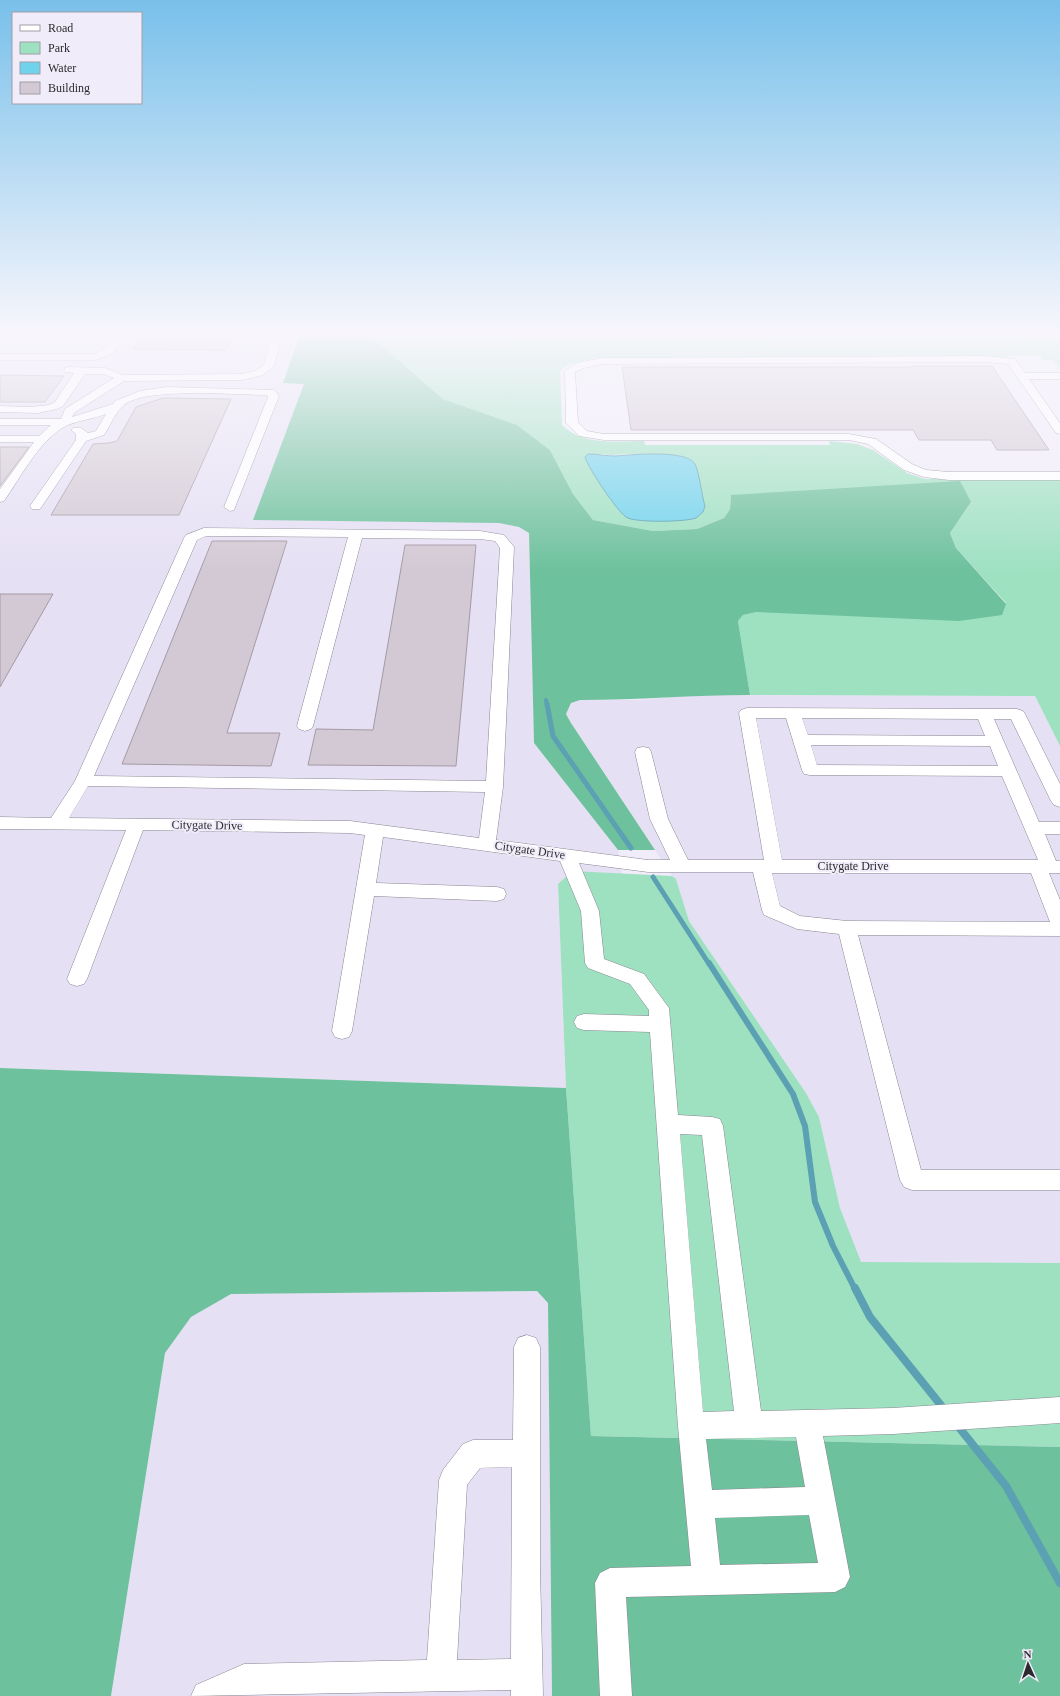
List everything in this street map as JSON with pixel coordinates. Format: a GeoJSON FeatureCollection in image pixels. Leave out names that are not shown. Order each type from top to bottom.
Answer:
{"type":"FeatureCollection","features":[{"type":"Feature","properties":{"kind":"street"},"geometry":{"type":"LineString","coordinates":[[0,498],[42,440],[51,430],[65,422],[67,413]]}},
{"type":"Feature","properties":{"kind":"street"},"geometry":{"type":"LineString","coordinates":[[0,422],[65,422],[99,413]]}},
{"type":"Feature","properties":{"kind":"street"},"geometry":{"type":"LineString","coordinates":[[81,439],[100,433],[113,413]]}},
{"type":"Feature","properties":{"kind":"street"},"geometry":{"type":"LineString","coordinates":[[230,507],[267,413]]}},
{"type":"Feature","properties":{"kind":"street"},"geometry":{"type":"LineString","coordinates":[[572,413],[572,423],[583,434],[604,437],[863,438],[872,441],[908,467],[924,473],[949,476],[1060,476]]}},
{"type":"Feature","properties":{"kind":"street"},"geometry":{"type":"LineString","coordinates":[[1048,413],[1060,430]]}},
{"type":"Feature","properties":{"kind":"street"},"geometry":{"type":"LineString","coordinates":[[36,506],[81,439],[82,433],[65,422]]}},
{"type":"Feature","properties":{"kind":"street"},"geometry":{"type":"LineString","coordinates":[[0,439],[42,440]]}},
{"type":"Feature","properties":{"kind":"street"},"geometry":{"type":"LineString","coordinates":[[57,824],[83,781],[191,538],[204,532],[492,536],[499,538],[507,547],[494,787],[487,844]]}},
{"type":"Feature","properties":{"kind":"street"},"geometry":{"type":"LineString","coordinates":[[305,726],[356,534]]}},
{"type":"Feature","properties":{"kind":"street"},"geometry":{"type":"LineString","coordinates":[[1060,801],[1017,714],[747,713],[768,866],[771,910],[797,922],[847,928],[1060,929]]}},
{"type":"Feature","properties":{"kind":"street"},"geometry":{"type":"LineString","coordinates":[[793,713],[810,770],[1008,771]]}},
{"type":"Feature","properties":{"kind":"street"},"geometry":{"type":"LineString","coordinates":[[984,714],[1049,867],[1060,922]]}},
{"type":"Feature","properties":{"kind":"street"},"geometry":{"type":"LineString","coordinates":[[800,740],[996,741]]}},
{"type":"Feature","properties":{"kind":"street"},"geometry":{"type":"LineString","coordinates":[[643,752],[659,819],[682,866]]}},
{"type":"Feature","properties":{"kind":"street"},"geometry":{"type":"LineString","coordinates":[[83,781],[494,787]]}},
{"type":"Feature","properties":{"kind":"street","name":"Citygate Drive"},"geometry":{"type":"LineString","coordinates":[[0,823],[350,826],[648,866],[1049,867]]}},
{"type":"Feature","properties":{"kind":"street"},"geometry":{"type":"LineString","coordinates":[[77,979],[138,824]]}},
{"type":"Feature","properties":{"kind":"street"},"geometry":{"type":"LineString","coordinates":[[1033,828],[1060,828]]}},
{"type":"Feature","properties":{"kind":"street"},"geometry":{"type":"LineString","coordinates":[[342,1031],[375,830]]}},
{"type":"Feature","properties":{"kind":"street"},"geometry":{"type":"LineString","coordinates":[[567,855],[590,911],[595,963],[638,979],[659,1008],[691,1426],[708,1580]]}},
{"type":"Feature","properties":{"kind":"street"},"geometry":{"type":"LineString","coordinates":[[365,889],[497,894]]}},
{"type":"Feature","properties":{"kind":"street"},"geometry":{"type":"LineString","coordinates":[[847,928],[912,1180],[1060,1180]]}},
{"type":"Feature","properties":{"kind":"street"},"geometry":{"type":"LineString","coordinates":[[584,1022],[660,1024]]}},
{"type":"Feature","properties":{"kind":"street"},"geometry":{"type":"LineString","coordinates":[[668,1124],[712,1126],[749,1425]]}},
{"type":"Feature","properties":{"kind":"street"},"geometry":{"type":"LineString","coordinates":[[206,1696],[244,1679],[442,1676],[527,1685],[525,1569],[527,1347]]}},
{"type":"Feature","properties":{"kind":"street"},"geometry":{"type":"LineString","coordinates":[[691,1426],[893,1421],[1060,1410]]}},
{"type":"Feature","properties":{"kind":"street"},"geometry":{"type":"LineString","coordinates":[[616,1696],[610,1583],[835,1577],[807,1423]]}},
{"type":"Feature","properties":{"kind":"street"},"geometry":{"type":"LineString","coordinates":[[442,1676],[453,1480],[473,1454],[526,1453]]}},
{"type":"Feature","properties":{"kind":"street"},"geometry":{"type":"LineString","coordinates":[[700,1506],[821,1500]]}},
{"type":"Feature","properties":{"kind":"shaded area"},"geometry":{"type":"Polygon","coordinates":[[[0,413],[345,413],[499,523],[519,527],[529,533],[534,743],[618,850],[622,875],[572,871],[558,884],[566,1088],[0,1068],[0,413]]]}},
{"type":"Feature","properties":{"kind":"shaded area"},"geometry":{"type":"Polygon","coordinates":[[[698,695],[1035,696],[1060,746],[1060,1263],[860,1262],[840,1208],[819,1117],[806,1093],[689,921],[676,879],[672,876],[566,714],[571,703],[580,700],[639,700],[698,695]]]}},
{"type":"Feature","properties":{"kind":"shaded area"},"geometry":{"type":"Polygon","coordinates":[[[537,1291],[548,1303],[552,1696],[111,1696],[165,1353],[191,1317],[231,1294],[537,1291]]]}},
{"type":"Feature","properties":{"kind":"green space"},"geometry":{"type":"Polygon","coordinates":[[[293,413],[483,413],[517,425],[550,450],[573,494],[593,520],[653,531],[697,529],[724,518],[730,509],[731,495],[960,481],[971,502],[950,533],[956,548],[1006,604],[1002,615],[959,621],[757,612],[743,615],[738,621],[750,695],[580,700],[571,703],[566,714],[571,723],[655,850],[618,850],[534,743],[529,533],[519,527],[499,523],[253,520],[293,413]]]}},
{"type":"Feature","properties":{"kind":"green space"},"geometry":{"type":"Polygon","coordinates":[[[483,413],[562,413],[562,425],[570,432],[580,436],[601,441],[644,441],[645,445],[830,445],[829,441],[857,444],[873,450],[907,473],[925,479],[1060,479],[1060,746],[1035,696],[750,695],[738,621],[743,615],[757,612],[1006,603],[956,548],[950,533],[971,502],[731,495],[730,509],[724,518],[697,529],[653,531],[593,520],[573,494],[550,450],[517,425],[483,413]],[[603,454],[585,457],[606,492],[687,458],[658,454],[603,454]]]}},
{"type":"Feature","properties":{"kind":"green space"},"geometry":{"type":"Polygon","coordinates":[[[572,871],[672,876],[676,879],[689,921],[806,1093],[819,1117],[840,1208],[861,1262],[1060,1263],[1060,1447],[591,1436],[566,1088],[558,884],[572,871]]]}},
{"type":"Feature","properties":{"kind":"green space"},"geometry":{"type":"Polygon","coordinates":[[[0,1068],[566,1088],[591,1436],[1060,1447],[1060,1696],[552,1696],[548,1303],[537,1291],[231,1294],[191,1317],[165,1353],[111,1696],[0,1696],[0,1068]]]}},
{"type":"Feature","properties":{"kind":"water"},"geometry":{"type":"Polygon","coordinates":[[[588,454],[615,456],[658,454],[681,456],[690,459],[695,464],[698,472],[705,506],[703,512],[696,518],[682,520],[649,521],[626,517],[610,498],[591,470],[585,457],[588,454]]]}},
{"type":"Feature","properties":{"kind":"building"},"geometry":{"type":"Polygon","coordinates":[[[133,413],[225,413],[179,515],[51,515],[93,444],[117,441],[133,413]]]}},
{"type":"Feature","properties":{"kind":"building"},"geometry":{"type":"Polygon","coordinates":[[[629,413],[1024,413],[1049,450],[997,450],[991,440],[919,440],[913,430],[631,430],[629,413]]]}},
{"type":"Feature","properties":{"kind":"building"},"geometry":{"type":"Polygon","coordinates":[[[0,447],[29,447],[0,486],[0,447]]]}},
{"type":"Feature","properties":{"kind":"building"},"geometry":{"type":"Polygon","coordinates":[[[212,541],[287,541],[227,733],[280,733],[271,766],[122,764],[212,541]]]}},
{"type":"Feature","properties":{"kind":"building"},"geometry":{"type":"Polygon","coordinates":[[[405,545],[476,545],[456,766],[308,765],[316,729],[373,730],[405,545]]]}},
{"type":"Feature","properties":{"kind":"building"},"geometry":{"type":"Polygon","coordinates":[[[0,594],[53,594],[0,687],[0,594]]]}},
{"type":"Feature","properties":{"kind":"waterway"},"geometry":{"type":"LineString","coordinates":[[546,700],[547,705]]}},
{"type":"Feature","properties":{"kind":"waterway"},"geometry":{"type":"LineString","coordinates":[[547,704],[553,736],[631,848]]}},
{"type":"Feature","properties":{"kind":"waterway"},"geometry":{"type":"LineString","coordinates":[[653,877],[709,964]]}},
{"type":"Feature","properties":{"kind":"waterway"},"geometry":{"type":"LineString","coordinates":[[709,963],[793,1094],[805,1126],[815,1202],[833,1246],[855,1289]]}},
{"type":"Feature","properties":{"kind":"waterway"},"geometry":{"type":"LineString","coordinates":[[855,1288],[870,1317],[944,1409]]}},
{"type":"Feature","properties":{"kind":"waterway"},"geometry":{"type":"LineString","coordinates":[[957,1425],[1006,1486],[1060,1583]]}}]}
